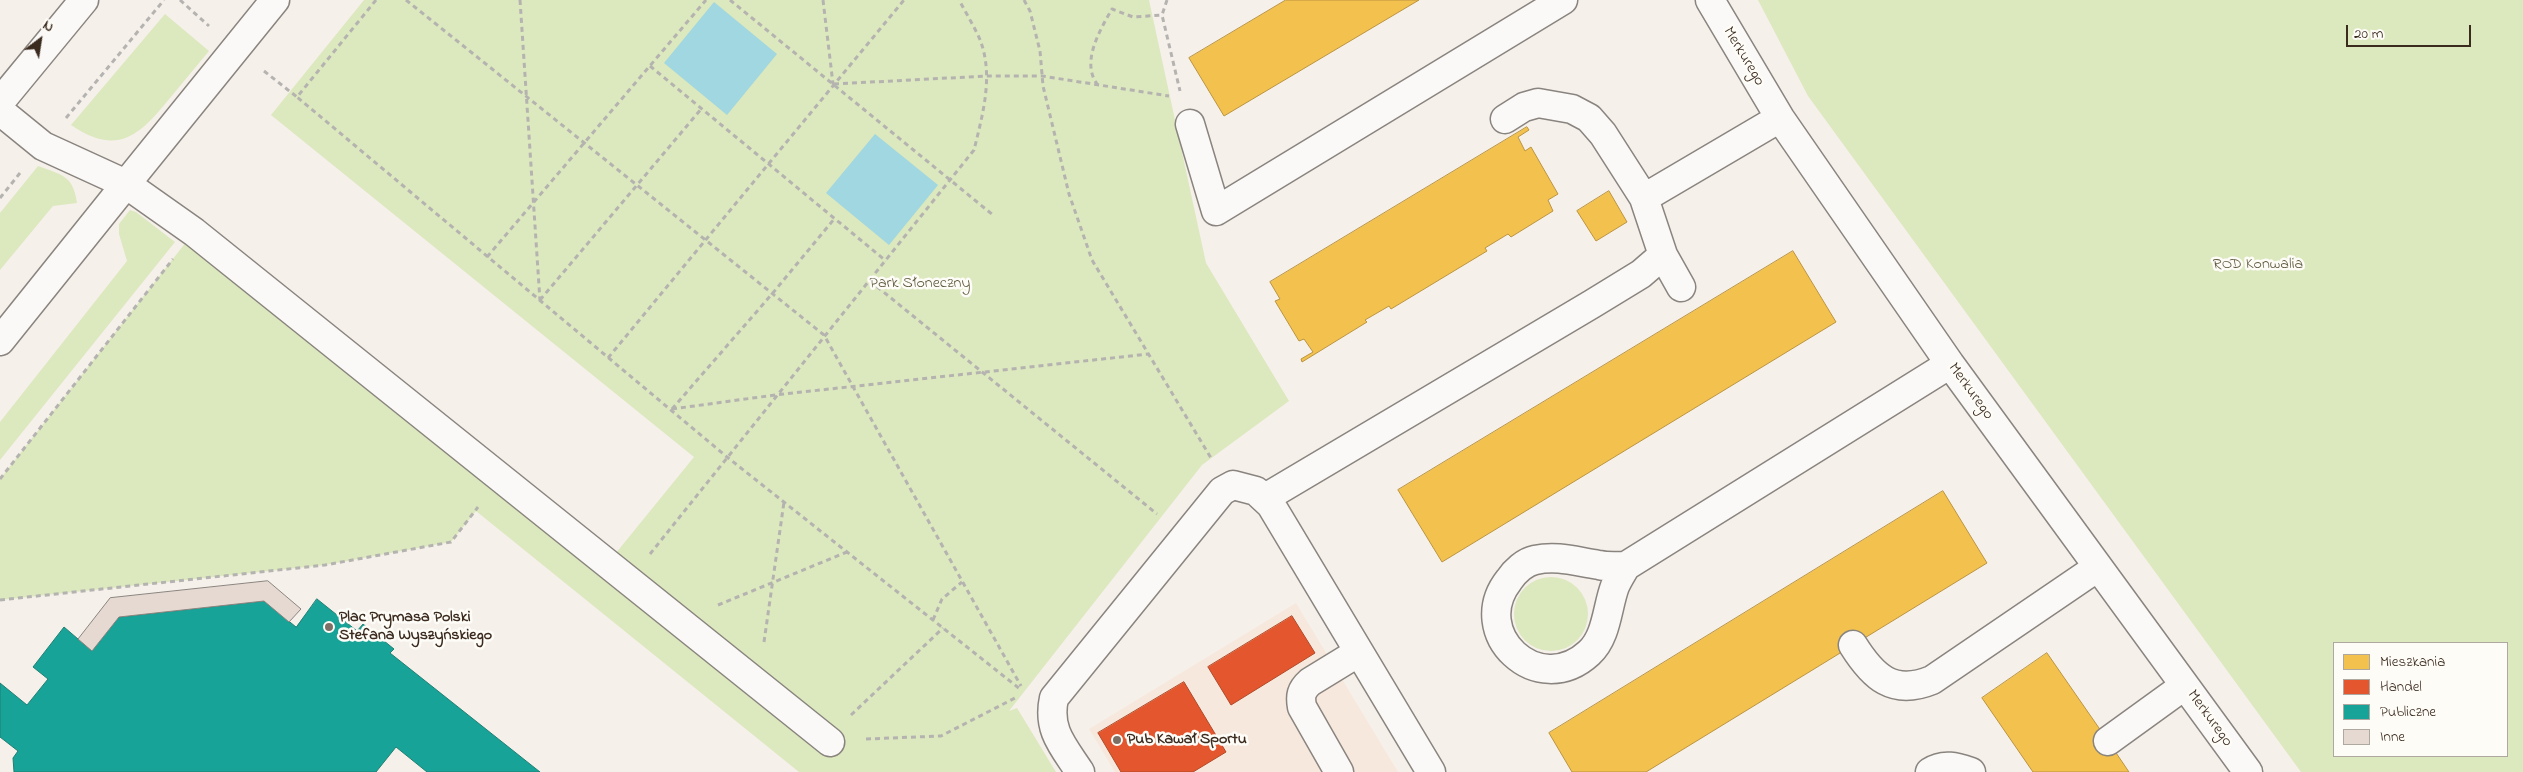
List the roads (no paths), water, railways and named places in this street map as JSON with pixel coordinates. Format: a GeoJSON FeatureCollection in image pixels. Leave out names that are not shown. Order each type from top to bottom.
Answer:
{"type":"FeatureCollection","features":[{"type":"Feature","properties":{"kind":"street"},"geometry":{"type":"LineString","coordinates":[[0,102],[84,0]]}},
{"type":"Feature","properties":{"kind":"street"},"geometry":{"type":"LineString","coordinates":[[0,341],[274,0]]}},
{"type":"Feature","properties":{"kind":"street"},"geometry":{"type":"LineString","coordinates":[[1190,124],[1216,210],[1563,0]]}},
{"type":"Feature","properties":{"kind":"street","name":"Merkurego"},"geometry":{"type":"LineString","coordinates":[[1710,0],[1780,118],[1950,364],[2248,772]]}},
{"type":"Feature","properties":{"kind":"street"},"geometry":{"type":"LineString","coordinates":[[1505,119],[1524,107],[1538,103],[1572,109],[1589,118],[1604,134],[1644,198],[1663,255],[1682,287]]}},
{"type":"Feature","properties":{"kind":"street"},"geometry":{"type":"LineString","coordinates":[[0,111],[43,146],[126,184],[194,232],[830,742]]}},
{"type":"Feature","properties":{"kind":"street"},"geometry":{"type":"LineString","coordinates":[[1644,198],[1780,118]]}},
{"type":"Feature","properties":{"kind":"street"},"geometry":{"type":"LineString","coordinates":[[1265,498],[1592,304],[1640,274],[1663,255]]}},
{"type":"Feature","properties":{"kind":"street"},"geometry":{"type":"LineString","coordinates":[[1626,566],[1600,566],[1554,557],[1533,560],[1516,570],[1501,589],[1495,611],[1499,631],[1510,651],[1530,665],[1550,671],[1572,666],[1591,652],[1603,630],[1615,586],[1626,566],[1950,364]]}},
{"type":"Feature","properties":{"kind":"street"},"geometry":{"type":"LineString","coordinates":[[1080,772],[1052,728],[1051,712],[1054,698],[1222,491],[1234,485],[1240,485],[1256,491],[1265,498],[1431,772]]}},
{"type":"Feature","properties":{"kind":"street"},"geometry":{"type":"LineString","coordinates":[[1853,645],[1874,674],[1888,682],[1904,687],[1919,685],[1932,680],[2098,567]]}},
{"type":"Feature","properties":{"kind":"street"},"geometry":{"type":"LineString","coordinates":[[1338,772],[1302,708],[1300,698],[1303,688],[1310,682],[1359,652]]}},
{"type":"Feature","properties":{"kind":"street"},"geometry":{"type":"LineString","coordinates":[[2108,741],[2184,686]]}},
{"type":"Feature","properties":{"kind":"street"},"geometry":{"type":"LineString","coordinates":[[1930,772],[1935,768],[1953,766],[1970,772]]}},
{"type":"Feature","properties":{"kind":"water"},"geometry":{"type":"Polygon","coordinates":[[[714,2],[777,54],[727,115],[664,63],[714,2]]]}},
{"type":"Feature","properties":{"kind":"water"},"geometry":{"type":"Polygon","coordinates":[[[875,134],[938,185],[889,245],[826,193],[875,134]]]}},
{"type":"Feature","properties":{"kind":"place","name":"Plac Prymasa Polski Stefana Wyszyńskiego"},"geometry":{"type":"Point","coordinates":[329,627]}},
{"type":"Feature","properties":{"kind":"place","name":"Pub Kawał Sportu"},"geometry":{"type":"Point","coordinates":[1117,740]}},
{"type":"Feature","properties":{"kind":"park label","name":"ROD Konwalia"},"geometry":{"type":"Point","coordinates":[2258,265]}},
{"type":"Feature","properties":{"kind":"park label","name":"Park Słoneczny"},"geometry":{"type":"Point","coordinates":[920,284]}}]}
